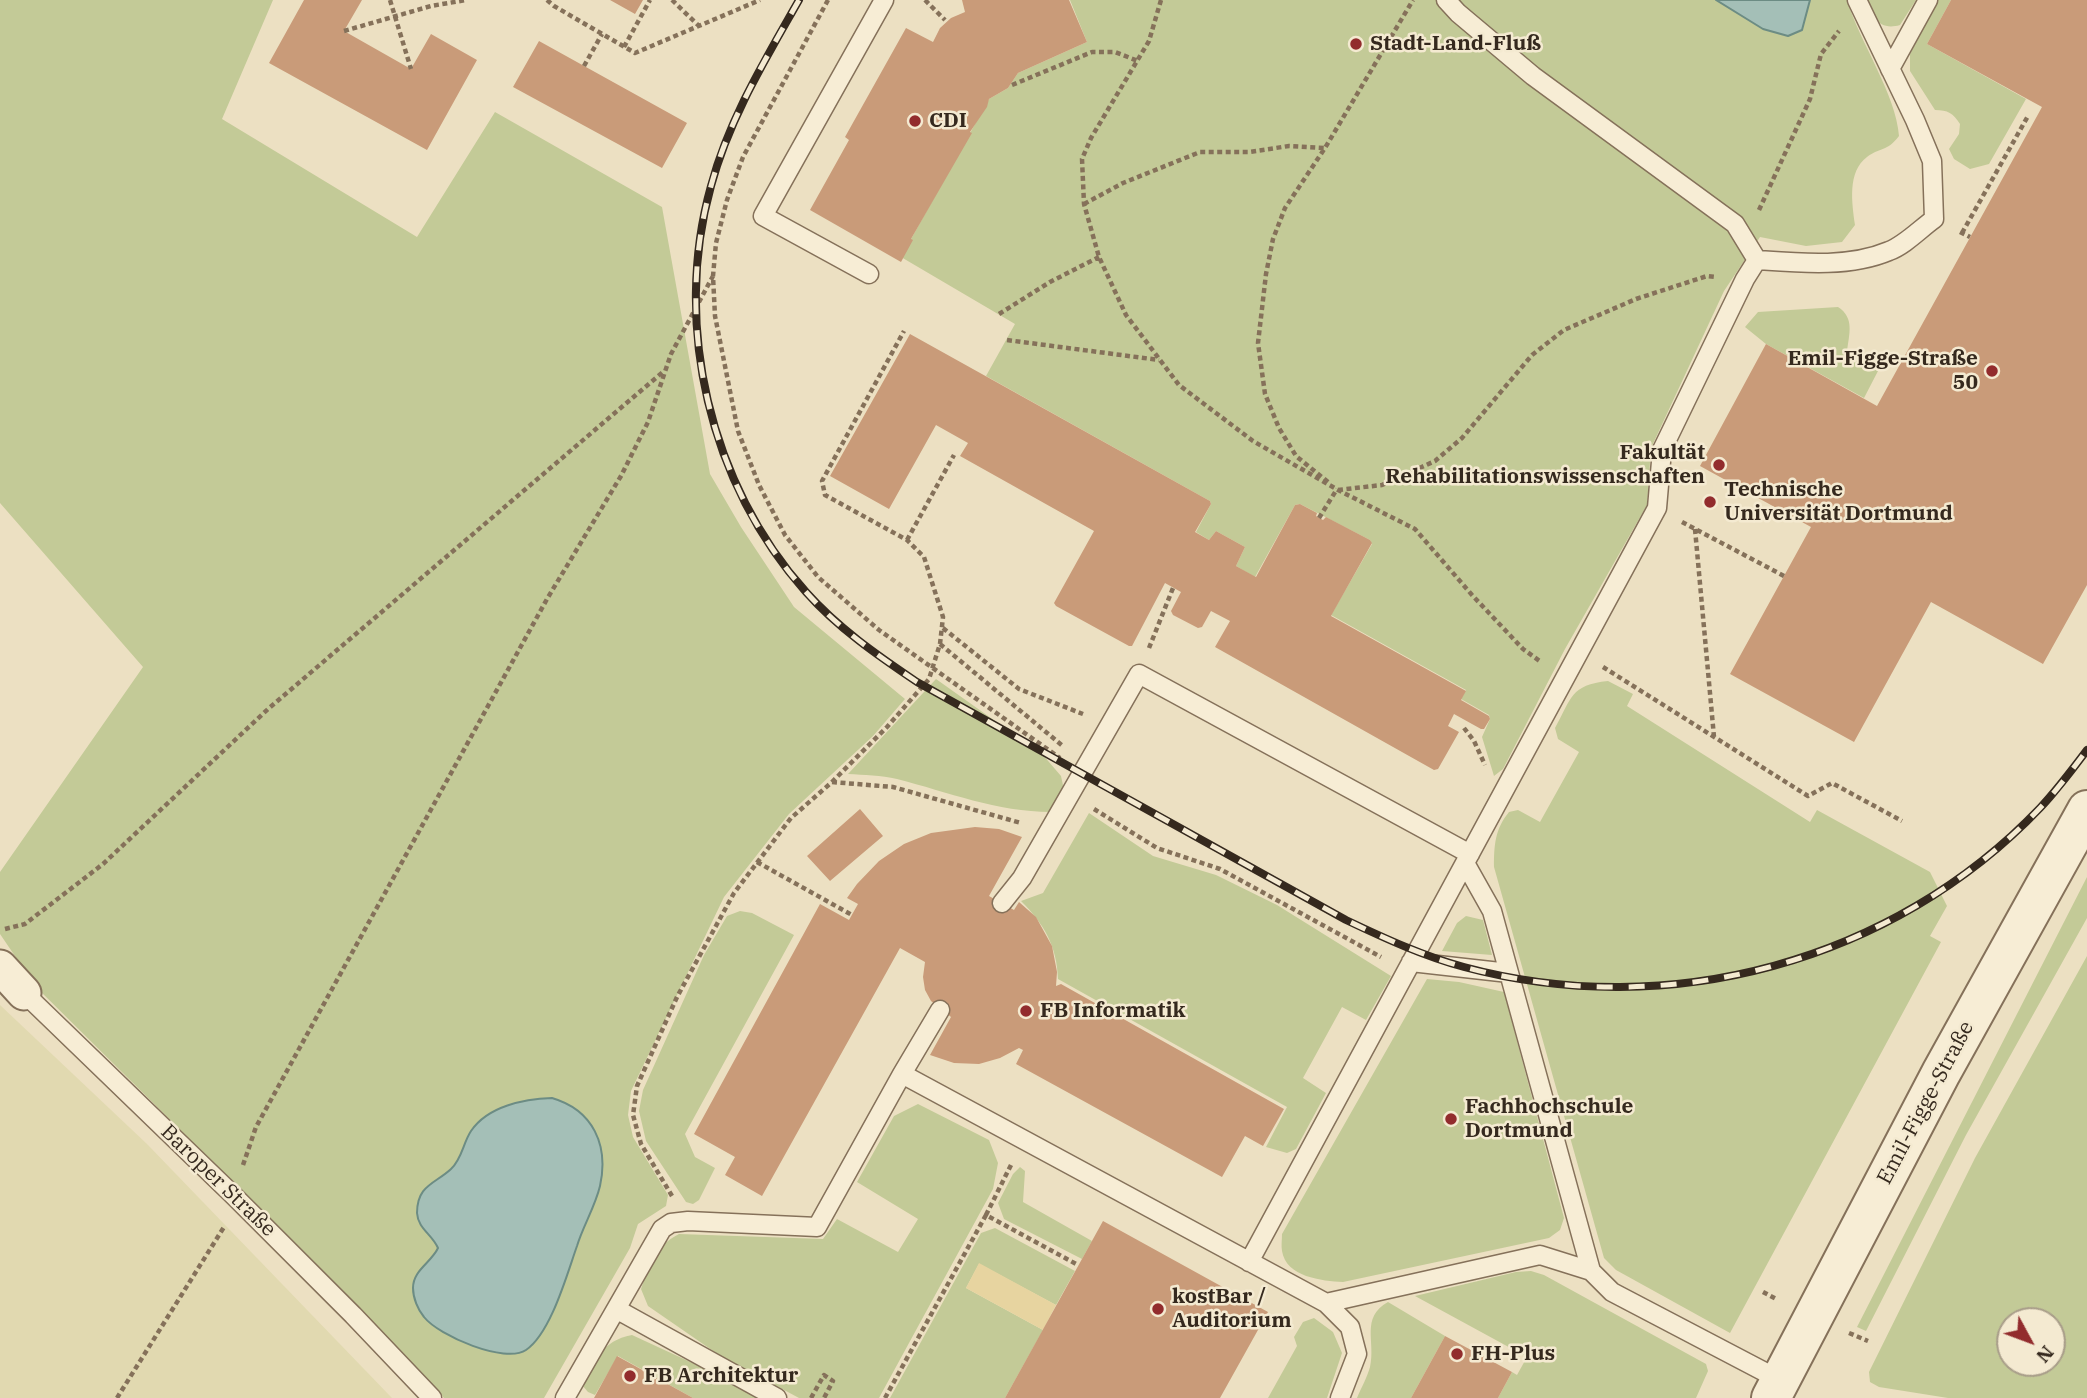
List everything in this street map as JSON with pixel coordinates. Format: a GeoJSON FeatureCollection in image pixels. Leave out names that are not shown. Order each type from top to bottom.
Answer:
{"type":"FeatureCollection","features":[{"type":"Feature","properties":{"kind":"street","name":"Emil-Figge-Straße"},"geometry":{"type":"LineString","coordinates":[[1775,1389],[1941,1073],[2087,810]]}},
{"type":"Feature","properties":{"kind":"street","name":"Baroper Straße"},"geometry":{"type":"LineString","coordinates":[[0,967],[24,993]]}},
{"type":"Feature","properties":{"kind":"lane"},"geometry":{"type":"LineString","coordinates":[[869,274],[763,216],[884,0]]}},
{"type":"Feature","properties":{"kind":"lane"},"geometry":{"type":"LineString","coordinates":[[1446,0],[1533,76],[1735,224],[1757,261]]}},
{"type":"Feature","properties":{"kind":"lane"},"geometry":{"type":"LineString","coordinates":[[1890,69],[1928,0]]}},
{"type":"Feature","properties":{"kind":"lane"},"geometry":{"type":"LineString","coordinates":[[1757,261],[1826,262],[1890,251],[1934,219],[1932,161],[1858,3]]}},
{"type":"Feature","properties":{"kind":"lane"},"geometry":{"type":"LineString","coordinates":[[1249,1262],[1657,508],[1662,450],[1745,279],[1757,261]]}},
{"type":"Feature","properties":{"kind":"lane"},"geometry":{"type":"LineString","coordinates":[[1002,903],[1022,878],[1139,674],[1467,859],[1492,911],[1591,1271]]}},
{"type":"Feature","properties":{"kind":"lane"},"geometry":{"type":"LineString","coordinates":[[1408,966],[1509,973]]}},
{"type":"Feature","properties":{"kind":"lane","name":"Baroper Straße"},"geometry":{"type":"LineString","coordinates":[[24,993],[233,1195],[432,1398]]}},
{"type":"Feature","properties":{"kind":"lane"},"geometry":{"type":"LineString","coordinates":[[565,1398],[662,1229],[671,1223],[688,1221],[817,1227],[940,1010]]}},
{"type":"Feature","properties":{"kind":"lane"},"geometry":{"type":"LineString","coordinates":[[902,1074],[1326,1303],[1350,1327],[1357,1354],[1340,1398]]}},
{"type":"Feature","properties":{"kind":"lane"},"geometry":{"type":"LineString","coordinates":[[1326,1303],[1540,1255],[1591,1271],[1612,1292],[1775,1389]]}},
{"type":"Feature","properties":{"kind":"lane"},"geometry":{"type":"LineString","coordinates":[[616,1309],[778,1398]]}},
{"type":"Feature","properties":{"kind":"path"},"geometry":{"type":"LineString","coordinates":[[390,0],[411,69]]}},
{"type":"Feature","properties":{"kind":"path"},"geometry":{"type":"LineString","coordinates":[[344,32],[430,6],[466,0]]}},
{"type":"Feature","properties":{"kind":"path"},"geometry":{"type":"LineString","coordinates":[[547,0],[635,53],[760,0]]}},
{"type":"Feature","properties":{"kind":"path"},"geometry":{"type":"LineString","coordinates":[[624,47],[650,0]]}},
{"type":"Feature","properties":{"kind":"path"},"geometry":{"type":"LineString","coordinates":[[671,0],[699,26]]}},
{"type":"Feature","properties":{"kind":"path"},"geometry":{"type":"LineString","coordinates":[[828,0],[743,157],[727,200],[719,233],[713,276],[717,328],[738,431],[759,485],[785,536],[817,577],[879,630],[1084,769]]}},
{"type":"Feature","properties":{"kind":"path"},"geometry":{"type":"LineString","coordinates":[[925,0],[945,20]]}},
{"type":"Feature","properties":{"kind":"path"},"geometry":{"type":"LineString","coordinates":[[1161,0],[1149,41],[1082,159],[1084,204],[1099,257],[1126,315],[1179,385],[1253,441],[1338,490],[1415,529],[1523,649],[1564,679]]}},
{"type":"Feature","properties":{"kind":"path"},"geometry":{"type":"LineString","coordinates":[[1413,0],[1325,148],[1285,208],[1273,239],[1258,343],[1265,394],[1279,428],[1296,456],[1338,490],[1382,485],[1435,461],[1462,438],[1532,355],[1564,330],[1636,299],[1707,276],[1745,279]]}},
{"type":"Feature","properties":{"kind":"path"},"geometry":{"type":"LineString","coordinates":[[1757,261],[1759,211],[1810,99],[1821,54],[1858,3]]}},
{"type":"Feature","properties":{"kind":"path"},"geometry":{"type":"LineString","coordinates":[[584,66],[602,34]]}},
{"type":"Feature","properties":{"kind":"path"},"geometry":{"type":"LineString","coordinates":[[1012,85],[1092,52],[1115,52],[1138,61]]}},
{"type":"Feature","properties":{"kind":"path"},"geometry":{"type":"LineString","coordinates":[[1962,233],[2028,116]]}},
{"type":"Feature","properties":{"kind":"path"},"geometry":{"type":"LineString","coordinates":[[1084,204],[1123,183],[1200,152],[1249,152],[1289,146],[1325,148]]}},
{"type":"Feature","properties":{"kind":"path"},"geometry":{"type":"LineString","coordinates":[[999,314],[1050,282],[1099,257]]}},
{"type":"Feature","properties":{"kind":"path"},"geometry":{"type":"LineString","coordinates":[[117,1398],[225,1227],[256,1127],[547,600],[621,477],[648,422],[671,354],[713,276]]}},
{"type":"Feature","properties":{"kind":"path"},"geometry":{"type":"LineString","coordinates":[[688,1221],[641,1143],[633,1115],[637,1086],[677,997],[734,892],[791,818],[887,727],[929,679],[940,644],[943,617],[935,584],[924,557],[907,540],[825,495],[822,481],[904,331]]}},
{"type":"Feature","properties":{"kind":"path"},"geometry":{"type":"LineString","coordinates":[[1007,340],[1160,360]]}},
{"type":"Feature","properties":{"kind":"path"},"geometry":{"type":"LineString","coordinates":[[0,931],[25,924],[103,864],[268,709],[665,370]]}},
{"type":"Feature","properties":{"kind":"path"},"geometry":{"type":"LineString","coordinates":[[907,540],[954,455]]}},
{"type":"Feature","properties":{"kind":"path"},"geometry":{"type":"LineString","coordinates":[[1319,518],[1338,490]]}},
{"type":"Feature","properties":{"kind":"path"},"geometry":{"type":"LineString","coordinates":[[1657,508],[1784,576]]}},
{"type":"Feature","properties":{"kind":"path"},"geometry":{"type":"LineString","coordinates":[[1695,528],[1714,737]]}},
{"type":"Feature","properties":{"kind":"path"},"geometry":{"type":"LineString","coordinates":[[1139,674],[1173,588]]}},
{"type":"Feature","properties":{"kind":"path"},"geometry":{"type":"LineString","coordinates":[[943,628],[1019,689],[1110,724]]}},
{"type":"Feature","properties":{"kind":"path"},"geometry":{"type":"LineString","coordinates":[[940,644],[1084,769]]}},
{"type":"Feature","properties":{"kind":"path"},"geometry":{"type":"LineString","coordinates":[[1579,652],[1808,796],[1832,783],[1902,821]]}},
{"type":"Feature","properties":{"kind":"path"},"geometry":{"type":"LineString","coordinates":[[1464,728],[1475,741]]}},
{"type":"Feature","properties":{"kind":"path"},"geometry":{"type":"LineString","coordinates":[[832,782],[893,788],[1049,831]]}},
{"type":"Feature","properties":{"kind":"path"},"geometry":{"type":"LineString","coordinates":[[1099,811],[1157,848],[1220,869],[1408,966]]}},
{"type":"Feature","properties":{"kind":"path"},"geometry":{"type":"LineString","coordinates":[[757,862],[852,915]]}},
{"type":"Feature","properties":{"kind":"path"},"geometry":{"type":"LineString","coordinates":[[885,1398],[986,1215],[1024,1140]]}},
{"type":"Feature","properties":{"kind":"path"},"geometry":{"type":"LineString","coordinates":[[986,1215],[1078,1265]]}},
{"type":"Feature","properties":{"kind":"path"},"geometry":{"type":"LineString","coordinates":[[1763,1292],[1783,1302]]}},
{"type":"Feature","properties":{"kind":"path"},"geometry":{"type":"LineString","coordinates":[[1853,1334],[1868,1341]]}},
{"type":"Feature","properties":{"kind":"path"},"geometry":{"type":"LineString","coordinates":[[811,1398],[824,1375],[833,1381],[824,1398]]}},
{"type":"Feature","properties":{"kind":"shaded area"},"geometry":{"type":"Polygon","coordinates":[[[0,1005],[147,1144],[392,1398],[0,1398],[0,1005]]]}},
{"type":"Feature","properties":{"kind":"green space"},"geometry":{"type":"Polygon","coordinates":[[[0,0],[273,0],[222,119],[417,237],[495,112],[662,207],[710,474],[794,607],[905,699],[873,736],[789,814],[724,897],[631,1091],[628,1115],[633,1137],[668,1195],[666,1206],[638,1224],[630,1248],[544,1398],[444,1398],[324,1272],[36,987],[0,934],[0,872],[143,667],[0,503],[0,0]]]}},
{"type":"Feature","properties":{"kind":"green space"},"geometry":{"type":"Polygon","coordinates":[[[1070,0],[1847,0],[1885,86],[1899,136],[1891,145],[1867,157],[1856,171],[1852,188],[1855,225],[1842,242],[1806,246],[1760,237],[1724,291],[1651,448],[1647,505],[1565,649],[1503,769],[1494,776],[1482,737],[1490,719],[1489,715],[1461,699],[1466,690],[1331,615],[1372,544],[1370,540],[1300,504],[1295,505],[1255,577],[1236,566],[1245,547],[1216,531],[1209,540],[1196,532],[1211,504],[1210,501],[986,376],[1015,324],[901,257],[989,99],[1008,88],[1018,73],[1087,42],[1070,0]]]}},
{"type":"Feature","properties":{"kind":"green space"},"geometry":{"type":"Polygon","coordinates":[[[1865,0],[1916,0],[1900,25],[1887,26],[1878,21],[1865,0]]]}},
{"type":"Feature","properties":{"kind":"green space"},"geometry":{"type":"Polygon","coordinates":[[[1938,0],[1951,0],[1927,44],[2026,99],[1989,164],[1970,169],[1954,159],[1949,149],[1959,134],[1960,124],[1950,113],[1935,110],[1910,71],[1910,54],[1938,0]]]}},
{"type":"Feature","properties":{"kind":"green space"},"geometry":{"type":"Polygon","coordinates":[[[1838,307],[1849,321],[1847,352],[1854,359],[1878,371],[1864,398],[1766,344],[1745,327],[1758,312],[1838,307]]]}},
{"type":"Feature","properties":{"kind":"green space"},"geometry":{"type":"Polygon","coordinates":[[[936,679],[1043,755],[1061,776],[1064,790],[1051,812],[1011,809],[891,778],[848,774],[936,679]]]}},
{"type":"Feature","properties":{"kind":"green space"},"geometry":{"type":"Polygon","coordinates":[[[1608,681],[1633,694],[1627,706],[1810,822],[1817,810],[1930,872],[1947,906],[1930,936],[1941,942],[1730,1333],[1616,1270],[1604,1258],[1494,867],[1496,838],[1509,812],[1518,810],[1540,822],[1579,752],[1558,739],[1555,728],[1569,701],[1586,686],[1608,681]]]}},
{"type":"Feature","properties":{"kind":"green space"},"geometry":{"type":"Polygon","coordinates":[[[1089,813],[1153,856],[1216,875],[1277,905],[1391,976],[1366,1020],[1342,1007],[1303,1078],[1326,1093],[1296,1149],[1287,1153],[1266,1147],[1287,1107],[1058,979],[1055,956],[1048,936],[1021,901],[1043,893],[1089,813]]]}},
{"type":"Feature","properties":{"kind":"green space"},"geometry":{"type":"Polygon","coordinates":[[[2087,877],[2087,918],[1966,1135],[1866,1331],[1857,1327],[2087,877]]]}},
{"type":"Feature","properties":{"kind":"green space"},"geometry":{"type":"Polygon","coordinates":[[[740,911],[752,913],[794,935],[685,1134],[695,1157],[715,1168],[699,1200],[693,1204],[686,1202],[646,1141],[639,1111],[643,1090],[704,955],[727,916],[740,911]]]}},
{"type":"Feature","properties":{"kind":"green space"},"geometry":{"type":"Polygon","coordinates":[[[1466,916],[1483,920],[1492,955],[1442,951],[1457,923],[1466,916]]]}},
{"type":"Feature","properties":{"kind":"green space"},"geometry":{"type":"Polygon","coordinates":[[[2087,956],[2087,1398],[1948,1398],[1879,1387],[1870,1382],[1869,1372],[1975,1158],[2087,956]]]}},
{"type":"Feature","properties":{"kind":"green space"},"geometry":{"type":"Polygon","coordinates":[[[1427,979],[1459,982],[1504,992],[1564,1218],[1560,1230],[1549,1238],[1343,1282],[1306,1276],[1290,1267],[1285,1260],[1282,1234],[1427,979]]]}},
{"type":"Feature","properties":{"kind":"green space"},"geometry":{"type":"Polygon","coordinates":[[[918,1104],[989,1140],[998,1163],[993,1189],[879,1398],[799,1398],[719,1355],[648,1306],[641,1289],[650,1264],[658,1251],[679,1234],[823,1239],[837,1219],[898,1252],[918,1219],[857,1182],[894,1116],[918,1104]]]}},
{"type":"Feature","properties":{"kind":"green space"},"geometry":{"type":"Polygon","coordinates":[[[1020,1167],[1025,1171],[1023,1202],[1092,1241],[1082,1259],[1004,1219],[998,1203],[1013,1174],[1020,1167]]]}},
{"type":"Feature","properties":{"kind":"green space"},"geometry":{"type":"Polygon","coordinates":[[[995,1228],[1075,1271],[1056,1305],[979,1264],[966,1288],[1043,1330],[1005,1398],[890,1398],[981,1233],[995,1228]]]}},
{"type":"Feature","properties":{"kind":"green space"},"geometry":{"type":"Polygon","coordinates":[[[1531,1271],[1544,1275],[1706,1364],[1708,1371],[1696,1398],[1498,1398],[1512,1372],[1517,1375],[1527,1357],[1415,1296],[1516,1272],[1531,1271]]]}},
{"type":"Feature","properties":{"kind":"green space"},"geometry":{"type":"Polygon","coordinates":[[[1388,1302],[1445,1336],[1411,1398],[1357,1398],[1370,1367],[1374,1315],[1388,1302]]]}},
{"type":"Feature","properties":{"kind":"green space"},"geometry":{"type":"Polygon","coordinates":[[[1314,1318],[1333,1332],[1342,1353],[1327,1398],[1268,1398],[1297,1346],[1294,1337],[1303,1322],[1314,1318]]]}},
{"type":"Feature","properties":{"kind":"green space"},"geometry":{"type":"Polygon","coordinates":[[[632,1335],[712,1372],[759,1398],[693,1398],[618,1356],[595,1395],[588,1392],[582,1385],[601,1353],[613,1342],[632,1335]]]}},
{"type":"Feature","properties":{"kind":"sand"},"geometry":{"type":"Polygon","coordinates":[[[979,1263],[1056,1305],[1043,1330],[966,1288],[979,1263]]]}},
{"type":"Feature","properties":{"kind":"water"},"geometry":{"type":"Polygon","coordinates":[[[1716,0],[1810,0],[1802,30],[1788,36],[1763,29],[1716,0]]]}},
{"type":"Feature","properties":{"kind":"water"},"geometry":{"type":"Polygon","coordinates":[[[552,1098],[578,1111],[595,1131],[602,1157],[600,1186],[557,1302],[543,1331],[526,1350],[516,1353],[488,1351],[443,1332],[424,1317],[418,1307],[413,1292],[416,1276],[438,1248],[418,1219],[420,1196],[428,1186],[455,1165],[471,1131],[487,1115],[519,1102],[552,1098]]]}},
{"type":"Feature","properties":{"kind":"building"},"geometry":{"type":"Polygon","coordinates":[[[304,0],[362,0],[344,31],[411,69],[431,34],[477,60],[427,150],[269,63],[304,0]]]}},
{"type":"Feature","properties":{"kind":"building"},"geometry":{"type":"Polygon","coordinates":[[[610,0],[643,0],[635,14],[610,0]]]}},
{"type":"Feature","properties":{"kind":"building","name":"CDI"},"geometry":{"type":"Polygon","coordinates":[[[962,0],[1069,0],[1087,42],[1018,73],[1008,88],[989,99],[987,107],[970,132],[972,133],[911,239],[913,240],[901,262],[810,210],[849,140],[845,137],[906,28],[933,42],[940,28],[951,18],[965,12],[962,0]]]}},
{"type":"Feature","properties":{"kind":"building","name":"Emil-Figge-Straße 50"},"geometry":{"type":"Polygon","coordinates":[[[1951,0],[2087,0],[2087,585],[2043,664],[1931,602],[1854,742],[1730,674],[1811,527],[1700,466],[1766,344],[1877,406],[2042,107],[1927,44],[1951,0]]]}},
{"type":"Feature","properties":{"kind":"building"},"geometry":{"type":"Polygon","coordinates":[[[539,41],[687,123],[662,168],[513,87],[539,41]]]}},
{"type":"Feature","properties":{"kind":"building"},"geometry":{"type":"Polygon","coordinates":[[[910,334],[1210,501],[1211,504],[1195,532],[1209,540],[1216,531],[1245,547],[1236,566],[1256,577],[1295,505],[1300,504],[1317,513],[1316,516],[1323,520],[1326,517],[1370,540],[1372,543],[1331,616],[1466,691],[1461,700],[1489,716],[1484,729],[1454,714],[1448,726],[1459,732],[1438,769],[1434,770],[1215,647],[1230,621],[1211,611],[1202,627],[1198,628],[1173,615],[1171,611],[1181,592],[1165,583],[1132,646],[1056,606],[1054,603],[1094,531],[960,456],[968,443],[936,425],[889,509],[830,476],[910,334]]]}},
{"type":"Feature","properties":{"kind":"building"},"geometry":{"type":"Polygon","coordinates":[[[860,809],[883,836],[830,881],[807,856],[860,809]]]}},
{"type":"Feature","properties":{"kind":"building","name":"FB Informatik"},"geometry":{"type":"Polygon","coordinates":[[[975,827],[999,829],[1022,837],[989,896],[1014,910],[1019,902],[1036,917],[1052,946],[1057,972],[1056,986],[1061,984],[1284,1109],[1263,1146],[1245,1136],[1222,1177],[1016,1064],[1023,1050],[1019,1048],[1000,1058],[979,1064],[954,1063],[930,1055],[951,1017],[931,1001],[925,990],[925,962],[900,948],[762,1196],[725,1175],[735,1157],[694,1134],[820,904],[849,920],[858,904],[847,898],[879,861],[904,844],[931,833],[975,827]]]}},
{"type":"Feature","properties":{"kind":"building","name":"kostBar / Auditorium"},"geometry":{"type":"Polygon","coordinates":[[[1103,1221],[1268,1312],[1220,1398],[1005,1398],[1103,1221]]]}},
{"type":"Feature","properties":{"kind":"building","name":"FH-Plus"},"geometry":{"type":"Polygon","coordinates":[[[1445,1336],[1512,1372],[1498,1398],[1411,1398],[1445,1336]]]}},
{"type":"Feature","properties":{"kind":"building","name":"FB Architektur"},"geometry":{"type":"Polygon","coordinates":[[[617,1356],[693,1398],[594,1398],[617,1356]]]}},
{"type":"Feature","properties":{"kind":"railway"},"geometry":{"type":"LineString","coordinates":[[799,0],[738,114],[711,186],[700,239],[696,293],[699,347],[708,401],[723,453],[745,503],[773,550],[806,592],[831,617],[917,682],[1346,920],[1389,940],[1464,967],[1542,982],[1620,987],[1698,981],[1774,966],[1847,940],[1917,906],[1981,861],[2040,808],[2087,750]]}},
{"type":"Feature","properties":{"kind":"place","name":"Stadt-Land-Fluß"},"geometry":{"type":"Point","coordinates":[1356,44]}},
{"type":"Feature","properties":{"kind":"place","name":"CDI"},"geometry":{"type":"Point","coordinates":[915,121]}},
{"type":"Feature","properties":{"kind":"place","name":"Emil-Figge-Straße 50"},"geometry":{"type":"Point","coordinates":[1992,371]}},
{"type":"Feature","properties":{"kind":"place","name":"Fakultät Rehabilitationswissenschaften"},"geometry":{"type":"Point","coordinates":[1719,465]}},
{"type":"Feature","properties":{"kind":"place","name":"Technische Universität Dortmund"},"geometry":{"type":"Point","coordinates":[1710,502]}},
{"type":"Feature","properties":{"kind":"place","name":"FB Informatik"},"geometry":{"type":"Point","coordinates":[1026,1011]}},
{"type":"Feature","properties":{"kind":"place","name":"Fachhochschule Dortmund"},"geometry":{"type":"Point","coordinates":[1451,1119]}},
{"type":"Feature","properties":{"kind":"place","name":"kostBar / Auditorium"},"geometry":{"type":"Point","coordinates":[1158,1309]}},
{"type":"Feature","properties":{"kind":"place","name":"FH-Plus"},"geometry":{"type":"Point","coordinates":[1457,1354]}},
{"type":"Feature","properties":{"kind":"place","name":"FB Architektur"},"geometry":{"type":"Point","coordinates":[630,1376]}}]}
